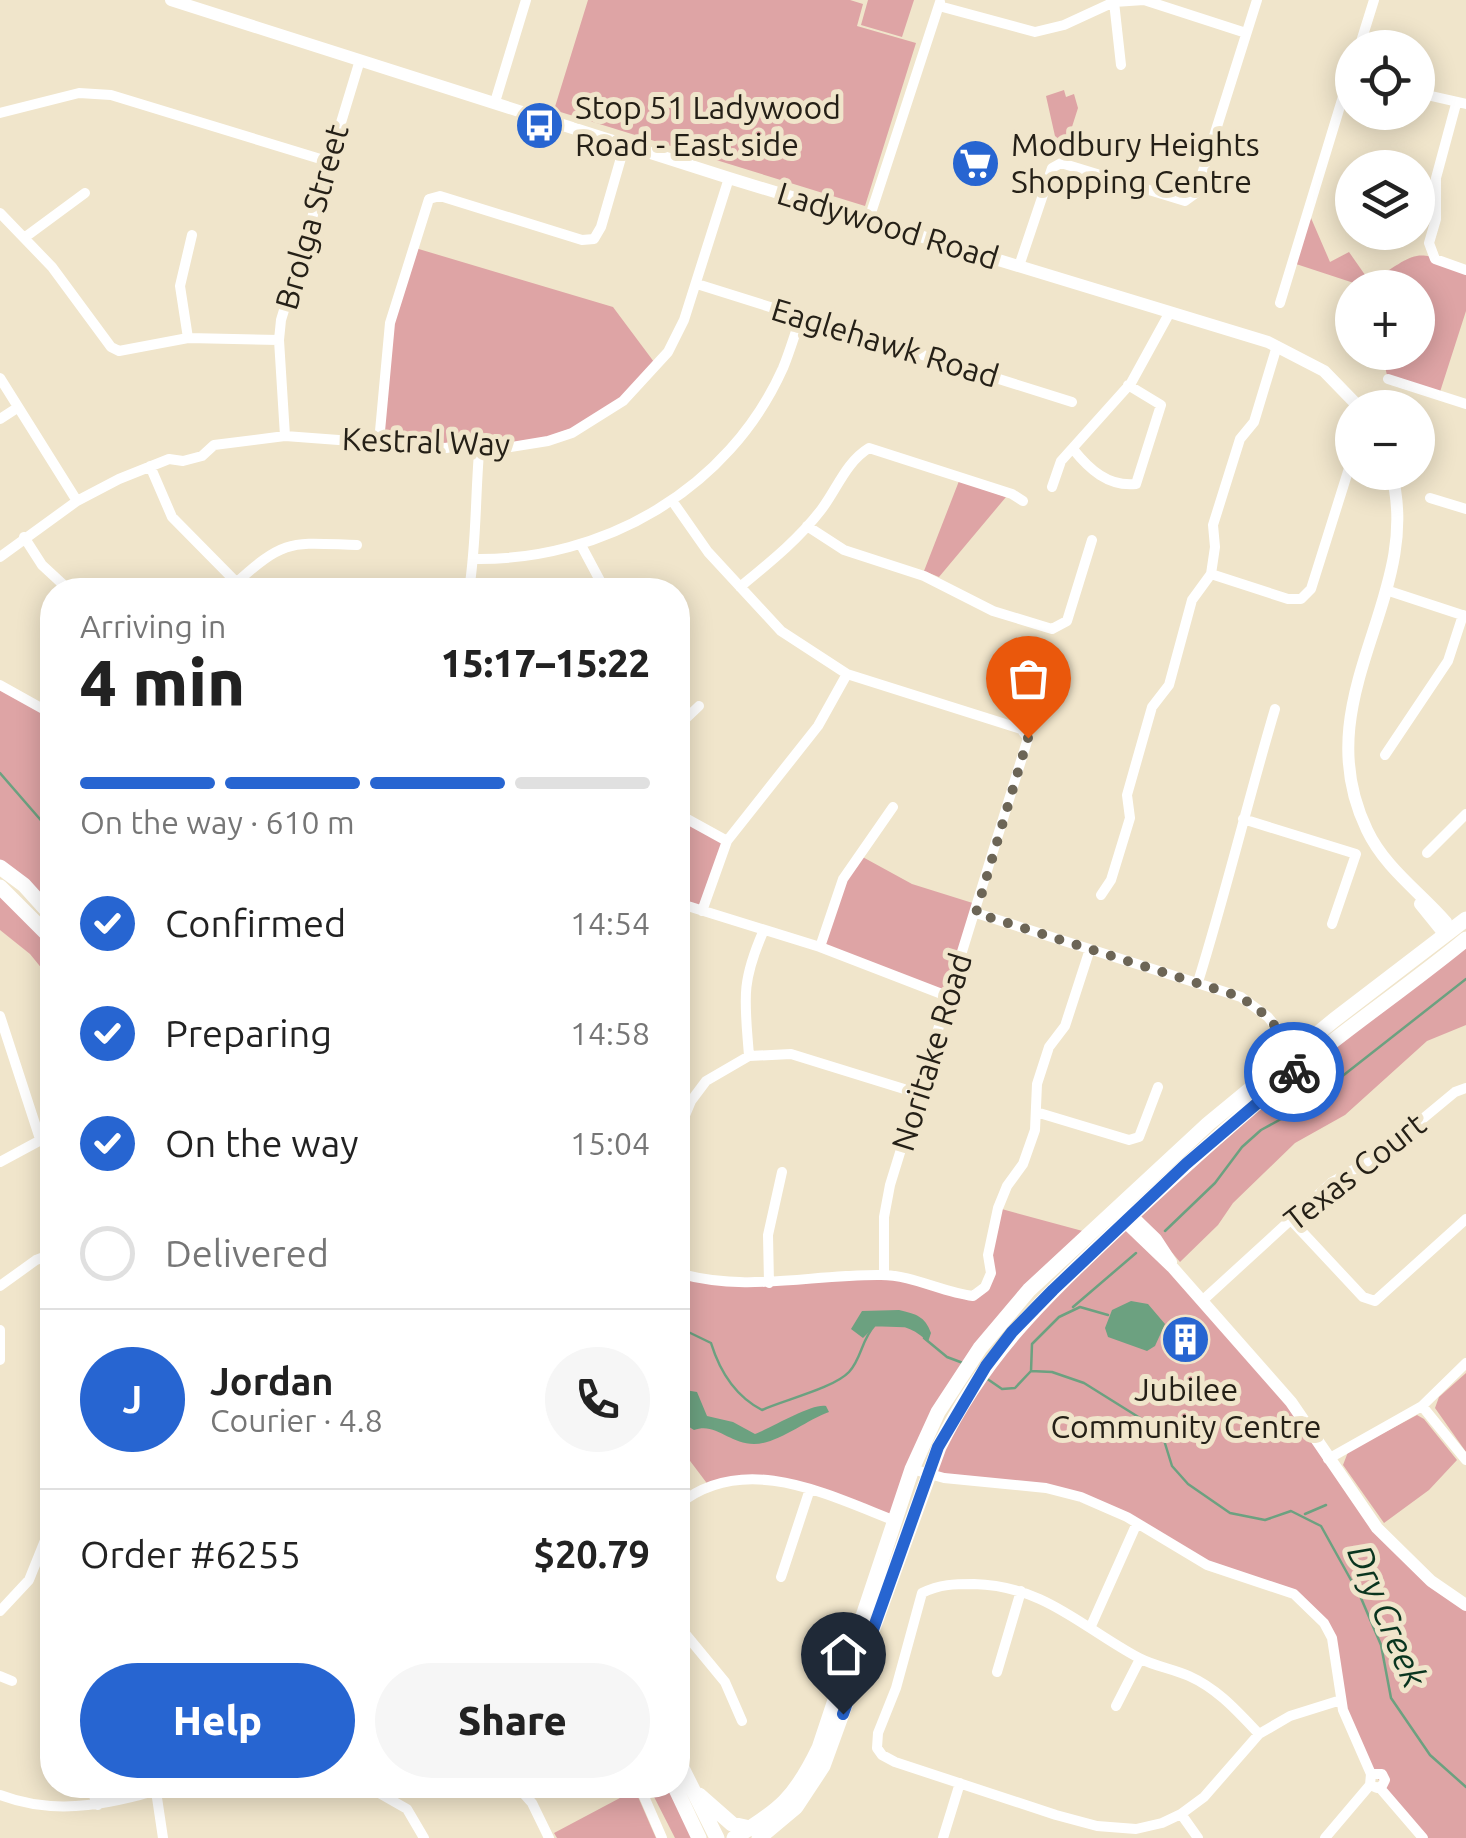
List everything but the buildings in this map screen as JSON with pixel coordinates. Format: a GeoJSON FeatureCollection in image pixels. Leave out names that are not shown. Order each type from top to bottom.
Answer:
{"type":"FeatureCollection","features":[{"type":"Feature","properties":{"kind":"main road"},"geometry":{"type":"LineString","coordinates":[[0,866],[40,902]]}},
{"type":"Feature","properties":{"kind":"main road"},"geometry":{"type":"LineString","coordinates":[[0,887],[40,927]]}},
{"type":"Feature","properties":{"kind":"main road"},"geometry":{"type":"LineString","coordinates":[[754,1833],[801,1784],[819,1748],[893,1520],[948,1429],[966,1382],[982,1359],[1126,1214],[1208,1124],[1458,939],[1466,918]]}},
{"type":"Feature","properties":{"kind":"main road"},"geometry":{"type":"LineString","coordinates":[[767,1838],[807,1793],[824,1766],[920,1471]]}},
{"type":"Feature","properties":{"kind":"main road"},"geometry":{"type":"LineString","coordinates":[[690,1785],[717,1838]]}},
{"type":"Feature","properties":{"kind":"main road"},"geometry":{"type":"LineString","coordinates":[[692,1789],[732,1824],[754,1833]]}},
{"type":"Feature","properties":{"kind":"main road"},"geometry":{"type":"LineString","coordinates":[[680,1798],[698,1838]]}},
{"type":"Feature","properties":{"kind":"main road"},"geometry":{"type":"LineString","coordinates":[[734,1838],[782,1820]]}},
{"type":"Feature","properties":{"kind":"street","name":"Ladywood Road"},"geometry":{"type":"LineString","coordinates":[[171,0],[216,6],[360,60],[1277,346],[1324,371],[1342,390]]}},
{"type":"Feature","properties":{"kind":"street"},"geometry":{"type":"LineString","coordinates":[[494,102],[526,0]]}},
{"type":"Feature","properties":{"kind":"street"},"geometry":{"type":"LineString","coordinates":[[869,220],[940,3],[1036,32],[1064,26],[1114,2],[1144,0],[1246,33]]}},
{"type":"Feature","properties":{"kind":"street"},"geometry":{"type":"LineString","coordinates":[[1020,266],[1052,168],[1061,163],[1185,201],[1196,193],[1257,0]]}},
{"type":"Feature","properties":{"kind":"street"},"geometry":{"type":"LineString","coordinates":[[1365,30],[1374,0]]}},
{"type":"Feature","properties":{"kind":"street"},"geometry":{"type":"LineString","coordinates":[[1114,2],[1122,65]]}},
{"type":"Feature","properties":{"kind":"street","name":"Brolga Street"},"geometry":{"type":"LineString","coordinates":[[285,436],[279,340],[284,304],[360,60]]}},
{"type":"Feature","properties":{"kind":"street"},"geometry":{"type":"LineString","coordinates":[[0,114],[79,94],[111,95],[326,162]]}},
{"type":"Feature","properties":{"kind":"street"},"geometry":{"type":"LineString","coordinates":[[1435,97],[1461,104],[1436,178],[1436,218],[1429,243],[1434,259],[1466,270]]}},
{"type":"Feature","properties":{"kind":"street"},"geometry":{"type":"LineString","coordinates":[[1280,304],[1335,126]]}},
{"type":"Feature","properties":{"kind":"street"},"geometry":{"type":"LineString","coordinates":[[379,442],[390,323],[429,199],[440,196],[588,241],[598,235],[626,144]]}},
{"type":"Feature","properties":{"kind":"street","name":"Kestral Way"},"geometry":{"type":"LineString","coordinates":[[0,557],[78,501],[169,459],[183,462],[202,456],[214,445],[285,436],[446,448],[480,441],[505,448],[572,433],[623,401],[668,352],[697,284],[729,178]]}},
{"type":"Feature","properties":{"kind":"street"},"geometry":{"type":"LineString","coordinates":[[24,238],[85,194]]}},
{"type":"Feature","properties":{"kind":"street"},"geometry":{"type":"LineString","coordinates":[[0,213],[52,267],[111,346],[125,351],[188,338],[279,340]]}},
{"type":"Feature","properties":{"kind":"street"},"geometry":{"type":"LineString","coordinates":[[188,338],[180,286],[192,235]]}},
{"type":"Feature","properties":{"kind":"street","name":"Eaglehawk Road"},"geometry":{"type":"LineString","coordinates":[[697,284],[1072,402]]}},
{"type":"Feature","properties":{"kind":"street"},"geometry":{"type":"LineString","coordinates":[[1052,487],[1061,461],[1128,385],[1170,312]]}},
{"type":"Feature","properties":{"kind":"street"},"geometry":{"type":"LineString","coordinates":[[474,559],[505,560],[581,545],[624,529],[673,502],[706,474],[754,419],[784,366],[801,316]]}},
{"type":"Feature","properties":{"kind":"street"},"geometry":{"type":"LineString","coordinates":[[1100,895],[1111,880],[1130,818],[1127,795],[1152,707],[1170,685],[1192,600],[1211,574],[1213,525],[1240,439],[1254,422],[1277,346]]}},
{"type":"Feature","properties":{"kind":"street"},"geometry":{"type":"LineString","coordinates":[[0,378],[78,501]]}},
{"type":"Feature","properties":{"kind":"street"},"geometry":{"type":"LineString","coordinates":[[1388,379],[1466,404]]}},
{"type":"Feature","properties":{"kind":"street"},"geometry":{"type":"LineString","coordinates":[[1074,449],[1095,474],[1130,485],[1138,482],[1160,405],[1128,385]]}},
{"type":"Feature","properties":{"kind":"street"},"geometry":{"type":"LineString","coordinates":[[0,418],[17,408]]}},
{"type":"Feature","properties":{"kind":"street"},"geometry":{"type":"LineString","coordinates":[[471,578],[480,441]]}},
{"type":"Feature","properties":{"kind":"street"},"geometry":{"type":"LineString","coordinates":[[740,586],[808,526],[856,456],[869,448],[1012,494],[1023,501]]}},
{"type":"Feature","properties":{"kind":"street"},"geometry":{"type":"LineString","coordinates":[[150,466],[172,517],[232,578]]}},
{"type":"Feature","properties":{"kind":"street"},"geometry":{"type":"LineString","coordinates":[[1211,574],[1288,599],[1302,599],[1311,589],[1342,490]]}},
{"type":"Feature","properties":{"kind":"street"},"geometry":{"type":"LineString","coordinates":[[1394,490],[1398,519],[1386,590],[1352,695],[1346,740],[1353,790],[1367,830],[1386,860],[1415,893],[1428,901],[1458,939]]}},
{"type":"Feature","properties":{"kind":"street"},"geometry":{"type":"LineString","coordinates":[[1430,498],[1466,509]]}},
{"type":"Feature","properties":{"kind":"street","name":"Noritake Road"},"geometry":{"type":"LineString","coordinates":[[673,502],[708,552],[781,632],[847,674],[1021,729],[1028,738],[917,1093],[884,1217],[884,1274]]}},
{"type":"Feature","properties":{"kind":"street"},"geometry":{"type":"LineString","coordinates":[[808,526],[844,550],[924,576],[992,611],[1052,629],[1067,621],[1092,540]]}},
{"type":"Feature","properties":{"kind":"street"},"geometry":{"type":"LineString","coordinates":[[24,537],[42,566],[56,578]]}},
{"type":"Feature","properties":{"kind":"street"},"geometry":{"type":"LineString","coordinates":[[246,578],[256,564],[294,543],[358,545]]}},
{"type":"Feature","properties":{"kind":"street"},"geometry":{"type":"LineString","coordinates":[[581,545],[598,578]]}},
{"type":"Feature","properties":{"kind":"street"},"geometry":{"type":"LineString","coordinates":[[1385,755],[1448,662],[1464,616],[1386,590]]}},
{"type":"Feature","properties":{"kind":"street"},"geometry":{"type":"LineString","coordinates":[[702,911],[728,841],[818,726],[847,674]]}},
{"type":"Feature","properties":{"kind":"street"},"geometry":{"type":"LineString","coordinates":[[0,685],[40,707]]}},
{"type":"Feature","properties":{"kind":"street"},"geometry":{"type":"LineString","coordinates":[[690,715],[699,706]]}},
{"type":"Feature","properties":{"kind":"street"},"geometry":{"type":"LineString","coordinates":[[1198,982],[1226,893],[1242,819],[1274,710]]}},
{"type":"Feature","properties":{"kind":"street"},"geometry":{"type":"LineString","coordinates":[[820,947],[843,879],[893,806]]}},
{"type":"Feature","properties":{"kind":"street"},"geometry":{"type":"LineString","coordinates":[[1427,854],[1466,814]]}},
{"type":"Feature","properties":{"kind":"street"},"geometry":{"type":"LineString","coordinates":[[1242,819],[1356,854],[1332,924]]}},
{"type":"Feature","properties":{"kind":"street"},"geometry":{"type":"LineString","coordinates":[[690,820],[728,841]]}},
{"type":"Feature","properties":{"kind":"street"},"geometry":{"type":"LineString","coordinates":[[690,907],[820,947],[947,996]]}},
{"type":"Feature","properties":{"kind":"street"},"geometry":{"type":"LineString","coordinates":[[976,913],[1224,990],[1268,1017],[1300,1057]]}},
{"type":"Feature","properties":{"kind":"street"},"geometry":{"type":"LineString","coordinates":[[749,1056],[744,991],[748,967],[763,932]]}},
{"type":"Feature","properties":{"kind":"street"},"geometry":{"type":"LineString","coordinates":[[690,1278],[770,1283],[884,1274],[916,1280],[954,1294],[973,1296],[985,1287],[998,1208],[1007,1186],[1024,1164],[1035,1130],[1038,1084],[1049,1047],[1065,1026],[1090,949]]}},
{"type":"Feature","properties":{"kind":"street"},"geometry":{"type":"LineString","coordinates":[[0,1016],[40,1139],[0,1162]]}},
{"type":"Feature","properties":{"kind":"street"},"geometry":{"type":"LineString","coordinates":[[690,1103],[706,1080],[749,1056],[792,1054],[917,1093]]}},
{"type":"Feature","properties":{"kind":"street"},"geometry":{"type":"LineString","coordinates":[[1036,1112],[1129,1140],[1139,1136],[1158,1087]]}},
{"type":"Feature","properties":{"kind":"street","name":"Texas Court"},"geometry":{"type":"LineString","coordinates":[[1202,1300],[1332,1182],[1379,1155],[1455,1092],[1466,1088]]}},
{"type":"Feature","properties":{"kind":"street"},"geometry":{"type":"LineString","coordinates":[[770,1283],[768,1235],[782,1172]]}},
{"type":"Feature","properties":{"kind":"street"},"geometry":{"type":"LineString","coordinates":[[1126,1214],[1164,1248],[1174,1268],[1291,1402],[1377,1528],[1431,1581],[1466,1605]]}},
{"type":"Feature","properties":{"kind":"street"},"geometry":{"type":"LineString","coordinates":[[1291,1220],[1363,1297],[1376,1301],[1466,1219]]}},
{"type":"Feature","properties":{"kind":"street"},"geometry":{"type":"LineString","coordinates":[[0,1286],[40,1258]]}},
{"type":"Feature","properties":{"kind":"street"},"geometry":{"type":"LineString","coordinates":[[0,1330],[0,1360]]}},
{"type":"Feature","properties":{"kind":"street"},"geometry":{"type":"LineString","coordinates":[[1328,1459],[1422,1406],[1466,1363]]}},
{"type":"Feature","properties":{"kind":"street"},"geometry":{"type":"LineString","coordinates":[[1422,1406],[1466,1460]]}},
{"type":"Feature","properties":{"kind":"street"},"geometry":{"type":"LineString","coordinates":[[920,1471],[958,1480],[1046,1488],[1081,1497],[1137,1524],[1206,1565],[1294,1594],[1324,1622],[1332,1638],[1341,1700],[1373,1782],[1423,1838]]}},
{"type":"Feature","properties":{"kind":"street"},"geometry":{"type":"LineString","coordinates":[[690,1495],[740,1477],[773,1480],[810,1489],[893,1520]]}},
{"type":"Feature","properties":{"kind":"street"},"geometry":{"type":"LineString","coordinates":[[781,1577],[810,1489]]}},
{"type":"Feature","properties":{"kind":"street"},"geometry":{"type":"LineString","coordinates":[[1091,1626],[1137,1524]]}},
{"type":"Feature","properties":{"kind":"street"},"geometry":{"type":"LineString","coordinates":[[0,1611],[30,1580],[40,1554]]}},
{"type":"Feature","properties":{"kind":"street"},"geometry":{"type":"LineString","coordinates":[[1258,1734],[1226,1698],[1188,1675],[1140,1659],[1048,1600],[992,1584],[948,1584],[922,1593],[896,1688],[878,1734],[878,1748],[895,1762],[1096,1826],[1136,1829],[1182,1814],[1204,1797],[1258,1734],[1290,1716],[1341,1700]]}},
{"type":"Feature","properties":{"kind":"street"},"geometry":{"type":"LineString","coordinates":[[997,1672],[1021,1591]]}},
{"type":"Feature","properties":{"kind":"street"},"geometry":{"type":"LineString","coordinates":[[690,1640],[726,1682],[742,1721]]}},
{"type":"Feature","properties":{"kind":"street"},"geometry":{"type":"LineString","coordinates":[[1116,1706],[1140,1659]]}},
{"type":"Feature","properties":{"kind":"street"},"geometry":{"type":"LineString","coordinates":[[0,1676],[12,1681]]}},
{"type":"Feature","properties":{"kind":"street"},"geometry":{"type":"LineString","coordinates":[[1324,1838],[1373,1782]]}},
{"type":"Feature","properties":{"kind":"street"},"geometry":{"type":"LineString","coordinates":[[943,1838],[960,1783]]}},
{"type":"Feature","properties":{"kind":"street"},"geometry":{"type":"LineString","coordinates":[[0,1795],[42,1808],[98,1805],[127,1798]]}},
{"type":"Feature","properties":{"kind":"street"},"geometry":{"type":"LineString","coordinates":[[95,1798],[98,1805]]}},
{"type":"Feature","properties":{"kind":"street"},"geometry":{"type":"LineString","coordinates":[[157,1798],[164,1838]]}},
{"type":"Feature","properties":{"kind":"street"},"geometry":{"type":"LineString","coordinates":[[388,1798],[407,1809],[424,1838]]}},
{"type":"Feature","properties":{"kind":"street"},"geometry":{"type":"LineString","coordinates":[[528,1798],[549,1838]]}},
{"type":"Feature","properties":{"kind":"street"},"geometry":{"type":"LineString","coordinates":[[645,1798],[662,1838]]}},
{"type":"Feature","properties":{"kind":"street"},"geometry":{"type":"LineString","coordinates":[[1182,1814],[1198,1838]]}},
{"type":"Feature","properties":{"kind":"shaded area"},"geometry":{"type":"Polygon","coordinates":[[[588,0],[850,0],[863,4],[857,26],[916,43],[865,206],[554,110],[588,0]]]}},
{"type":"Feature","properties":{"kind":"shaded area"},"geometry":{"type":"Polygon","coordinates":[[[868,0],[914,0],[902,37],[861,25],[868,0]]]}},
{"type":"Feature","properties":{"kind":"shaded area"},"geometry":{"type":"Polygon","coordinates":[[[1064,90],[1066,97],[1074,94],[1078,108],[1064,152],[1059,154],[1046,96],[1064,90]]]}},
{"type":"Feature","properties":{"kind":"shaded area"},"geometry":{"type":"Polygon","coordinates":[[[1311,218],[1330,262],[1349,252],[1362,270],[1335,270],[1335,277],[1293,263],[1311,218]]]}},
{"type":"Feature","properties":{"kind":"shaded area"},"geometry":{"type":"Polygon","coordinates":[[[412,247],[613,307],[657,366],[595,420],[519,447],[489,443],[446,448],[379,442],[386,349],[412,247]]]}},
{"type":"Feature","properties":{"kind":"shaded area"},"geometry":{"type":"Polygon","coordinates":[[[1425,256],[1466,270],[1466,311],[1439,395],[1435,390],[1388,379],[1386,370],[1435,370],[1435,270],[1390,270],[1407,259],[1425,256]]]}},
{"type":"Feature","properties":{"kind":"shaded area"},"geometry":{"type":"Polygon","coordinates":[[[959,481],[1006,497],[939,577],[924,571],[959,481]]]}},
{"type":"Feature","properties":{"kind":"shaded area"},"geometry":{"type":"Polygon","coordinates":[[[0,689],[40,710],[40,905],[0,867],[0,689]]]}},
{"type":"Feature","properties":{"kind":"shaded area"},"geometry":{"type":"Polygon","coordinates":[[[690,821],[727,841],[702,911],[690,907],[690,821]]]}},
{"type":"Feature","properties":{"kind":"shaded area"},"geometry":{"type":"Polygon","coordinates":[[[859,855],[912,884],[979,905],[947,996],[820,947],[843,879],[859,855]]]}},
{"type":"Feature","properties":{"kind":"shaded area"},"geometry":{"type":"Polygon","coordinates":[[[0,892],[40,933],[40,966],[30,954],[0,930],[0,892]]]}},
{"type":"Feature","properties":{"kind":"shaded area"},"geometry":{"type":"Polygon","coordinates":[[[1466,946],[1466,1025],[1427,1041],[1345,1115],[1295,1143],[1180,1262],[1140,1215],[1307,1068],[1466,946]]]}},
{"type":"Feature","properties":{"kind":"shaded area"},"geometry":{"type":"Polygon","coordinates":[[[998,1208],[1090,1233],[1065,1256],[953,1387],[893,1520],[773,1480],[709,1486],[690,1461],[690,1277],[884,1274],[973,1296],[985,1287],[998,1208]]]}},
{"type":"Feature","properties":{"kind":"shaded area"},"geometry":{"type":"Polygon","coordinates":[[[1125,1222],[1291,1402],[1377,1528],[1466,1605],[1466,1838],[1421,1838],[1373,1772],[1343,1710],[1332,1638],[1294,1594],[1224,1571],[1142,1526],[1046,1488],[928,1474],[990,1361],[1125,1222]]]}},
{"type":"Feature","properties":{"kind":"shaded area"},"geometry":{"type":"Polygon","coordinates":[[[1131,1301],[1148,1304],[1165,1324],[1155,1346],[1147,1351],[1108,1337],[1105,1328],[1112,1310],[1131,1301]]]}},
{"type":"Feature","properties":{"kind":"shaded area"},"geometry":{"type":"Polygon","coordinates":[[[899,1310],[923,1319],[931,1333],[928,1342],[916,1332],[898,1326],[876,1325],[863,1338],[851,1329],[862,1311],[899,1310]]]}},
{"type":"Feature","properties":{"kind":"shaded area"},"geometry":{"type":"Polygon","coordinates":[[[1466,1373],[1466,1452],[1435,1408],[1439,1397],[1466,1373]]]}},
{"type":"Feature","properties":{"kind":"shaded area"},"geometry":{"type":"Polygon","coordinates":[[[690,1391],[697,1392],[707,1416],[733,1422],[755,1434],[812,1408],[826,1406],[829,1412],[763,1443],[745,1443],[709,1429],[690,1428],[690,1391]]]}},
{"type":"Feature","properties":{"kind":"shaded area"},"geometry":{"type":"Polygon","coordinates":[[[1417,1415],[1457,1460],[1429,1490],[1384,1523],[1343,1465],[1348,1452],[1417,1415]]]}},
{"type":"Feature","properties":{"kind":"shaded area"},"geometry":{"type":"Polygon","coordinates":[[[620,1798],[638,1798],[656,1838],[557,1838],[554,1833],[620,1798]]]}},
{"type":"Feature","properties":{"kind":"shaded area"},"geometry":{"type":"Polygon","coordinates":[[[655,1798],[674,1798],[692,1838],[675,1838],[655,1798]]]}},
{"type":"Feature","properties":{"kind":"waterway","name":"Dry Creek"},"geometry":{"type":"LineString","coordinates":[[0,773],[40,819]]}},
{"type":"Feature","properties":{"kind":"waterway"},"geometry":{"type":"LineString","coordinates":[[1165,1231],[1215,1183],[1242,1147],[1261,1130],[1303,1107],[1466,979]]}},
{"type":"Feature","properties":{"kind":"waterway"},"geometry":{"type":"LineString","coordinates":[[1073,1307],[1136,1253]]}},
{"type":"Feature","properties":{"kind":"waterway"},"geometry":{"type":"LineString","coordinates":[[1031,1371],[1032,1344],[1059,1317],[1080,1307],[1108,1315]]}},
{"type":"Feature","properties":{"kind":"waterway","name":"Dry Creek"},"geometry":{"type":"LineString","coordinates":[[690,1333],[711,1343],[730,1382],[762,1410],[842,1378],[853,1367],[875,1325],[904,1326]]}},
{"type":"Feature","properties":{"kind":"waterway","name":"Dry Creek"},"geometry":{"type":"LineString","coordinates":[[924,1338],[947,1357],[963,1363]]}},
{"type":"Feature","properties":{"kind":"waterway","name":"Dry Creek"},"geometry":{"type":"LineString","coordinates":[[986,1378],[1002,1389],[1015,1388],[1031,1371],[1052,1372],[1084,1383],[1148,1423],[1163,1437],[1172,1466],[1188,1484],[1230,1513],[1265,1520],[1291,1511],[1321,1526],[1361,1598],[1381,1645],[1391,1698],[1430,1755],[1466,1787]]}},
{"type":"Feature","properties":{"kind":"waterway"},"geometry":{"type":"LineString","coordinates":[[1305,1514],[1326,1505]]}},
{"type":"Feature","properties":{"kind":"way so far"},"geometry":{"type":"LineString","coordinates":[[1028,738],[976,913],[1241,997],[1268,1017],[1304,1064],[1294,1072]]}},
{"type":"Feature","properties":{"kind":"place","name":"Stop 51 Ladywood Road - East side"},"geometry":{"type":"Point","coordinates":[540,126]}},
{"type":"Feature","properties":{"kind":"place","name":"Modbury Heights Shopping Centre"},"geometry":{"type":"Point","coordinates":[976,163]}},
{"type":"Feature","properties":{"kind":"place","name":"Jubilee Community Centre"},"geometry":{"type":"Point","coordinates":[1186,1340]}},
{"type":"Feature","properties":{"kind":"route"},"geometry":{"type":"LineString","coordinates":[[843,1714],[938,1447],[986,1366],[1053,1290],[1186,1164],[1294,1072]]}}]}
